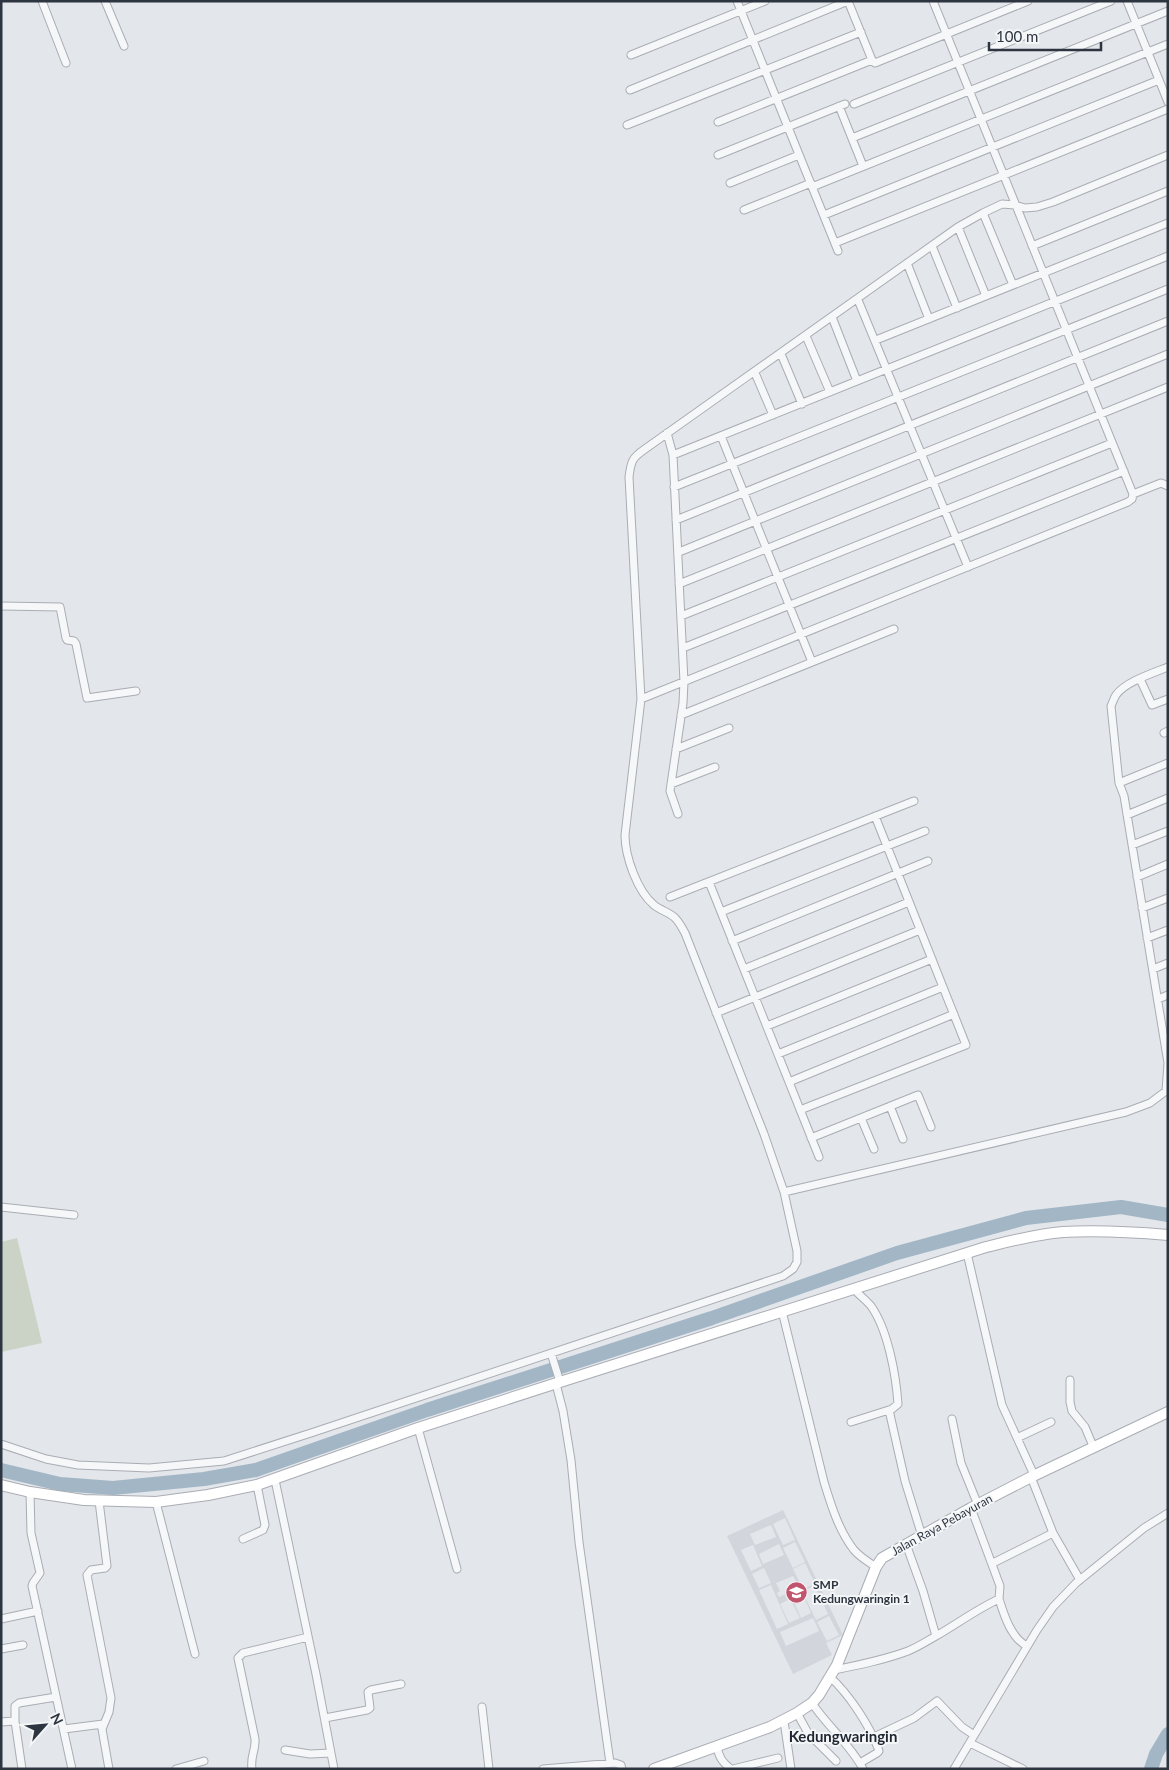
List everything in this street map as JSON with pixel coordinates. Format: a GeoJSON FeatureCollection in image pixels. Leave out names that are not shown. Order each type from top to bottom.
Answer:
{"type":"FeatureCollection","features":[{"type":"Feature","properties":{"kind":"street"},"geometry":{"type":"LineString","coordinates":[[42,1],[66,63]]}},
{"type":"Feature","properties":{"kind":"street"},"geometry":{"type":"LineString","coordinates":[[105,1],[124,46]]}},
{"type":"Feature","properties":{"kind":"street"},"geometry":{"type":"LineString","coordinates":[[737,1],[838,251]]}},
{"type":"Feature","properties":{"kind":"street"},"geometry":{"type":"LineString","coordinates":[[631,55],[764,1]]}},
{"type":"Feature","properties":{"kind":"street"},"geometry":{"type":"LineString","coordinates":[[630,90],[848,1],[872,60],[876,63],[1028,1]]}},
{"type":"Feature","properties":{"kind":"street"},"geometry":{"type":"LineString","coordinates":[[641,699],[1132,499],[1133,494],[1124,471],[1065,330],[934,3],[942,1]]}},
{"type":"Feature","properties":{"kind":"street"},"geometry":{"type":"LineString","coordinates":[[854,104],[1111,1]]}},
{"type":"Feature","properties":{"kind":"street"},"geometry":{"type":"LineString","coordinates":[[1127,1],[1168,102]]}},
{"type":"Feature","properties":{"kind":"street"},"geometry":{"type":"LineString","coordinates":[[852,138],[1168,11]]}},
{"type":"Feature","properties":{"kind":"street"},"geometry":{"type":"LineString","coordinates":[[627,126],[861,32]]}},
{"type":"Feature","properties":{"kind":"street"},"geometry":{"type":"LineString","coordinates":[[744,210],[863,166],[1168,44]]}},
{"type":"Feature","properties":{"kind":"street"},"geometry":{"type":"LineString","coordinates":[[718,122],[872,60]]}},
{"type":"Feature","properties":{"kind":"street"},"geometry":{"type":"LineString","coordinates":[[824,215],[1159,80]]}},
{"type":"Feature","properties":{"kind":"street"},"geometry":{"type":"LineString","coordinates":[[718,155],[842,105],[863,166]]}},
{"type":"Feature","properties":{"kind":"street"},"geometry":{"type":"LineString","coordinates":[[835,243],[1168,109]]}},
{"type":"Feature","properties":{"kind":"street"},"geometry":{"type":"LineString","coordinates":[[730,184],[800,155]]}},
{"type":"Feature","properties":{"kind":"street"},"geometry":{"type":"LineString","coordinates":[[1,1444],[46,1459],[78,1465],[149,1468],[224,1461],[783,1276],[793,1269],[798,1262],[797,1251],[784,1192],[764,1134],[716,1012],[679,922],[655,906],[640,888],[625,846],[641,699],[630,471],[633,458],[858,300],[907,263],[983,213],[1002,204],[1037,208],[1168,155]]}},
{"type":"Feature","properties":{"kind":"street"},"geometry":{"type":"LineString","coordinates":[[1032,246],[1168,191]]}},
{"type":"Feature","properties":{"kind":"street"},"geometry":{"type":"LineString","coordinates":[[983,213],[1013,285]]}},
{"type":"Feature","properties":{"kind":"street"},"geometry":{"type":"LineString","coordinates":[[876,340],[1168,223]]}},
{"type":"Feature","properties":{"kind":"street"},"geometry":{"type":"LineString","coordinates":[[958,228],[986,296]]}},
{"type":"Feature","properties":{"kind":"street"},"geometry":{"type":"LineString","coordinates":[[932,246],[957,308]]}},
{"type":"Feature","properties":{"kind":"street"},"geometry":{"type":"LineString","coordinates":[[673,454],[1168,256]]}},
{"type":"Feature","properties":{"kind":"street"},"geometry":{"type":"LineString","coordinates":[[907,263],[929,319]]}},
{"type":"Feature","properties":{"kind":"street"},"geometry":{"type":"LineString","coordinates":[[674,487],[1168,289]]}},
{"type":"Feature","properties":{"kind":"street"},"geometry":{"type":"LineString","coordinates":[[858,300],[968,567]]}},
{"type":"Feature","properties":{"kind":"street"},"geometry":{"type":"LineString","coordinates":[[832,318],[858,381]]}},
{"type":"Feature","properties":{"kind":"street"},"geometry":{"type":"LineString","coordinates":[[676,520],[1168,321]]}},
{"type":"Feature","properties":{"kind":"street"},"geometry":{"type":"LineString","coordinates":[[806,336],[830,392]]}},
{"type":"Feature","properties":{"kind":"street"},"geometry":{"type":"LineString","coordinates":[[781,354],[802,404]]}},
{"type":"Feature","properties":{"kind":"street"},"geometry":{"type":"LineString","coordinates":[[679,552],[1168,354]]}},
{"type":"Feature","properties":{"kind":"street"},"geometry":{"type":"LineString","coordinates":[[754,372],[773,415]]}},
{"type":"Feature","properties":{"kind":"street"},"geometry":{"type":"LineString","coordinates":[[679,584],[1168,387]]}},
{"type":"Feature","properties":{"kind":"street"},"geometry":{"type":"LineString","coordinates":[[668,433],[673,454],[684,648],[684,682],[681,715],[670,791],[678,814]]}},
{"type":"Feature","properties":{"kind":"street"},"geometry":{"type":"LineString","coordinates":[[721,436],[812,662]]}},
{"type":"Feature","properties":{"kind":"street"},"geometry":{"type":"LineString","coordinates":[[681,616],[1112,443]]}},
{"type":"Feature","properties":{"kind":"street"},"geometry":{"type":"LineString","coordinates":[[684,648],[1124,471]]}},
{"type":"Feature","properties":{"kind":"street"},"geometry":{"type":"LineString","coordinates":[[1133,494],[1161,483],[1168,486]]}},
{"type":"Feature","properties":{"kind":"street"},"geometry":{"type":"LineString","coordinates":[[1,606],[60,607],[66,638],[67,640],[74,641],[76,644],[87,698],[136,691]]}},
{"type":"Feature","properties":{"kind":"street"},"geometry":{"type":"LineString","coordinates":[[681,715],[894,629]]}},
{"type":"Feature","properties":{"kind":"street"},"geometry":{"type":"LineString","coordinates":[[784,1192],[1126,1112],[1150,1103],[1166,1091],[1168,1063],[1165,1030],[1147,938],[1124,796],[1119,783],[1111,706],[1120,691],[1140,679],[1168,667]]}},
{"type":"Feature","properties":{"kind":"street"},"geometry":{"type":"LineString","coordinates":[[1140,679],[1152,705],[1168,699]]}},
{"type":"Feature","properties":{"kind":"street"},"geometry":{"type":"LineString","coordinates":[[676,750],[729,728]]}},
{"type":"Feature","properties":{"kind":"street"},"geometry":{"type":"LineString","coordinates":[[1119,783],[1168,763]]}},
{"type":"Feature","properties":{"kind":"street"},"geometry":{"type":"LineString","coordinates":[[671,784],[715,767]]}},
{"type":"Feature","properties":{"kind":"street"},"geometry":{"type":"LineString","coordinates":[[1127,815],[1168,798]]}},
{"type":"Feature","properties":{"kind":"street"},"geometry":{"type":"LineString","coordinates":[[670,897],[914,801]]}},
{"type":"Feature","properties":{"kind":"street"},"geometry":{"type":"LineString","coordinates":[[800,1110],[966,1045],[875,816]]}},
{"type":"Feature","properties":{"kind":"street"},"geometry":{"type":"LineString","coordinates":[[721,912],[925,831]]}},
{"type":"Feature","properties":{"kind":"street"},"geometry":{"type":"LineString","coordinates":[[1132,845],[1168,831]]}},
{"type":"Feature","properties":{"kind":"street"},"geometry":{"type":"LineString","coordinates":[[732,941],[928,861]]}},
{"type":"Feature","properties":{"kind":"street"},"geometry":{"type":"LineString","coordinates":[[1137,877],[1168,864]]}},
{"type":"Feature","properties":{"kind":"street"},"geometry":{"type":"LineString","coordinates":[[709,882],[819,1157]]}},
{"type":"Feature","properties":{"kind":"street"},"geometry":{"type":"LineString","coordinates":[[1142,908],[1168,898]]}},
{"type":"Feature","properties":{"kind":"street"},"geometry":{"type":"LineString","coordinates":[[744,969],[909,902]]}},
{"type":"Feature","properties":{"kind":"street"},"geometry":{"type":"LineString","coordinates":[[716,1012],[920,930]]}},
{"type":"Feature","properties":{"kind":"street"},"geometry":{"type":"LineString","coordinates":[[1147,938],[1168,930]]}},
{"type":"Feature","properties":{"kind":"street"},"geometry":{"type":"LineString","coordinates":[[767,1026],[932,958]]}},
{"type":"Feature","properties":{"kind":"street"},"geometry":{"type":"LineString","coordinates":[[1153,969],[1168,963]]}},
{"type":"Feature","properties":{"kind":"street"},"geometry":{"type":"LineString","coordinates":[[778,1054],[943,987]]}},
{"type":"Feature","properties":{"kind":"street"},"geometry":{"type":"LineString","coordinates":[[1158,999],[1168,995]]}},
{"type":"Feature","properties":{"kind":"street"},"geometry":{"type":"LineString","coordinates":[[789,1082],[954,1014]]}},
{"type":"Feature","properties":{"kind":"street"},"geometry":{"type":"LineString","coordinates":[[811,1138],[918,1095],[931,1127]]}},
{"type":"Feature","properties":{"kind":"street"},"geometry":{"type":"LineString","coordinates":[[890,1106],[903,1139]]}},
{"type":"Feature","properties":{"kind":"street"},"geometry":{"type":"LineString","coordinates":[[861,1118],[874,1149]]}},
{"type":"Feature","properties":{"kind":"street"},"geometry":{"type":"LineString","coordinates":[[1,1207],[74,1215]]}},
{"type":"Feature","properties":{"kind":"street"},"geometry":{"type":"LineString","coordinates":[[1,1485],[64,1498],[98,1501],[156,1502],[208,1496],[275,1480],[418,1428],[966,1253],[1016,1240],[1062,1232],[1112,1231],[1168,1235]]}},
{"type":"Feature","properties":{"kind":"street"},"geometry":{"type":"LineString","coordinates":[[966,1253],[1002,1405],[1017,1438],[1053,1533],[1080,1580]]}},
{"type":"Feature","properties":{"kind":"street"},"geometry":{"type":"LineString","coordinates":[[851,1422],[896,1408],[898,1404],[888,1346],[880,1323],[870,1306],[854,1289]]}},
{"type":"Feature","properties":{"kind":"street"},"geometry":{"type":"LineString","coordinates":[[782,1312],[830,1502],[850,1544],[856,1552],[876,1567]]}},
{"type":"Feature","properties":{"kind":"street"},"geometry":{"type":"LineString","coordinates":[[550,1353],[559,1382],[571,1460],[579,1542],[610,1763]]}},
{"type":"Feature","properties":{"kind":"street"},"geometry":{"type":"LineString","coordinates":[[1070,1380],[1072,1411],[1085,1427],[1093,1446]]}},
{"type":"Feature","properties":{"kind":"street"},"geometry":{"type":"LineString","coordinates":[[890,1410],[908,1494],[922,1536]]}},
{"type":"Feature","properties":{"kind":"street","name":"Jalan Raya Pebayuran"},"geometry":{"type":"LineString","coordinates":[[654,1769],[784,1721],[812,1703],[832,1674],[876,1567],[882,1558],[1032,1476],[1168,1412]]}},
{"type":"Feature","properties":{"kind":"street"},"geometry":{"type":"LineString","coordinates":[[952,1418],[961,1462],[1000,1586],[999,1599],[1005,1616],[1017,1639],[1027,1646]]}},
{"type":"Feature","properties":{"kind":"street"},"geometry":{"type":"LineString","coordinates":[[1017,1438],[1051,1422]]}},
{"type":"Feature","properties":{"kind":"street"},"geometry":{"type":"LineString","coordinates":[[418,1428],[457,1568]]}},
{"type":"Feature","properties":{"kind":"street"},"geometry":{"type":"LineString","coordinates":[[275,1480],[334,1769]]}},
{"type":"Feature","properties":{"kind":"street"},"geometry":{"type":"LineString","coordinates":[[243,1539],[263,1530],[265,1525],[257,1485]]}},
{"type":"Feature","properties":{"kind":"street"},"geometry":{"type":"LineString","coordinates":[[30,1492],[31,1533],[40,1569],[40,1574],[32,1586],[72,1769]]}},
{"type":"Feature","properties":{"kind":"street"},"geometry":{"type":"LineString","coordinates":[[98,1501],[107,1566],[90,1570],[87,1575],[111,1698],[109,1712],[102,1729],[109,1769]]}},
{"type":"Feature","properties":{"kind":"street"},"geometry":{"type":"LineString","coordinates":[[156,1502],[195,1654]]}},
{"type":"Feature","properties":{"kind":"street"},"geometry":{"type":"LineString","coordinates":[[954,1769],[1027,1646],[1053,1607],[1080,1580],[1144,1528],[1168,1513]]}},
{"type":"Feature","properties":{"kind":"street"},"geometry":{"type":"LineString","coordinates":[[992,1563],[1053,1533]]}},
{"type":"Feature","properties":{"kind":"street"},"geometry":{"type":"LineString","coordinates":[[906,1544],[923,1591],[936,1636]]}},
{"type":"Feature","properties":{"kind":"street"},"geometry":{"type":"LineString","coordinates":[[812,1703],[822,1719],[852,1752],[861,1766],[879,1751],[874,1737],[832,1674],[908,1650],[936,1636],[976,1610],[999,1599]]}},
{"type":"Feature","properties":{"kind":"street"},"geometry":{"type":"LineString","coordinates":[[1,1619],[38,1611]]}},
{"type":"Feature","properties":{"kind":"street"},"geometry":{"type":"LineString","coordinates":[[252,1769],[250,1759],[255,1740],[238,1658],[243,1653],[308,1637]]}},
{"type":"Feature","properties":{"kind":"street"},"geometry":{"type":"LineString","coordinates":[[1,1649],[23,1645]]}},
{"type":"Feature","properties":{"kind":"street"},"geometry":{"type":"LineString","coordinates":[[325,1718],[367,1710],[370,1708],[368,1692],[370,1690],[401,1684]]}},
{"type":"Feature","properties":{"kind":"street"},"geometry":{"type":"LineString","coordinates":[[22,1769],[15,1721],[15,1706],[19,1703],[56,1697]]}},
{"type":"Feature","properties":{"kind":"street"},"geometry":{"type":"LineString","coordinates":[[874,1737],[914,1718],[937,1701],[962,1727],[974,1735]]}},
{"type":"Feature","properties":{"kind":"street"},"geometry":{"type":"LineString","coordinates":[[482,1707],[490,1769]]}},
{"type":"Feature","properties":{"kind":"street"},"geometry":{"type":"LineString","coordinates":[[797,1713],[808,1733],[836,1761]]}},
{"type":"Feature","properties":{"kind":"street"},"geometry":{"type":"LineString","coordinates":[[1,1722],[15,1721]]}},
{"type":"Feature","properties":{"kind":"street"},"geometry":{"type":"LineString","coordinates":[[784,1721],[791,1769]]}},
{"type":"Feature","properties":{"kind":"street"},"geometry":{"type":"LineString","coordinates":[[64,1729],[104,1724]]}},
{"type":"Feature","properties":{"kind":"street"},"geometry":{"type":"LineString","coordinates":[[970,1743],[1023,1769]]}},
{"type":"Feature","properties":{"kind":"street"},"geometry":{"type":"LineString","coordinates":[[717,1747],[719,1757],[723,1763],[732,1769],[778,1758]]}},
{"type":"Feature","properties":{"kind":"street"},"geometry":{"type":"LineString","coordinates":[[285,1750],[310,1754],[331,1753]]}},
{"type":"Feature","properties":{"kind":"street"},"geometry":{"type":"LineString","coordinates":[[176,1769],[204,1762]]}},
{"type":"Feature","properties":{"kind":"street"},"geometry":{"type":"LineString","coordinates":[[543,1769],[610,1763],[618,1763],[622,1769]]}},
{"type":"Feature","properties":{"kind":"shaded area","name":"SMP Kedungwaringin 1"},"geometry":{"type":"Polygon","coordinates":[[[783,1510],[843,1635],[826,1643],[832,1655],[793,1674],[727,1536],[783,1510]],[[785,1518],[773,1524],[783,1545],[795,1540],[785,1518]],[[771,1525],[750,1534],[755,1545],[776,1537],[771,1525]],[[795,1542],[783,1548],[793,1568],[805,1562],[795,1542]],[[779,1544],[759,1554],[763,1564],[784,1555],[779,1544]],[[753,1545],[741,1550],[751,1571],[762,1566],[753,1545]],[[805,1563],[793,1569],[803,1589],[815,1584],[805,1563]],[[764,1568],[752,1574],[759,1588],[771,1583],[764,1568]],[[793,1576],[776,1583],[780,1591],[777,1593],[779,1597],[800,1588],[793,1576]],[[771,1585],[759,1590],[777,1629],[788,1624],[771,1585]],[[815,1586],[802,1591],[816,1620],[828,1614],[815,1586]],[[802,1593],[792,1598],[801,1618],[811,1613],[802,1593]],[[790,1599],[780,1604],[789,1623],[800,1618],[790,1599]],[[829,1616],[817,1622],[827,1641],[839,1635],[829,1616]],[[813,1618],[780,1632],[786,1646],[819,1631],[813,1618]]]}},
{"type":"Feature","properties":{"kind":"green space"},"geometry":{"type":"Polygon","coordinates":[[[17,1238],[42,1343],[1,1352],[1,1242],[17,1238]]]}},
{"type":"Feature","properties":{"kind":"waterway"},"geometry":{"type":"LineString","coordinates":[[1,1470],[60,1484],[113,1488],[204,1479],[256,1470],[427,1410],[712,1318],[897,1253],[1026,1218],[1121,1207],[1168,1215]]}},
{"type":"Feature","properties":{"kind":"waterway"},"geometry":{"type":"LineString","coordinates":[[1151,1769],[1156,1754],[1168,1734]]}},
{"type":"Feature","properties":{"kind":"place","name":"SMP Kedungwaringin 1"},"geometry":{"type":"Point","coordinates":[797,1592]}},
{"type":"Feature","properties":{"kind":"district","name":"Kedungwaringin"},"geometry":{"type":"Point","coordinates":[843,1737]}}]}
